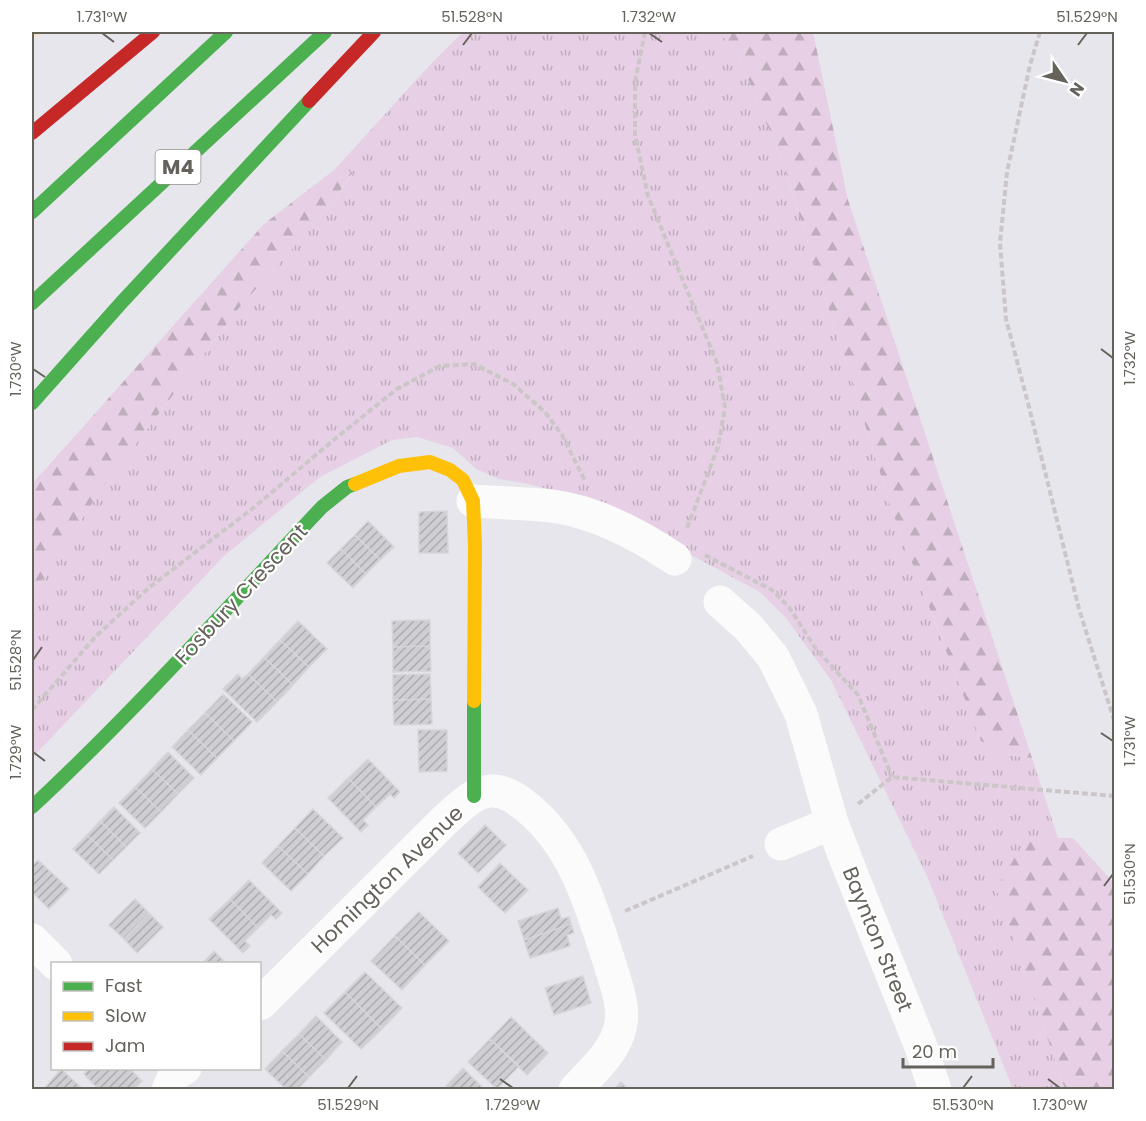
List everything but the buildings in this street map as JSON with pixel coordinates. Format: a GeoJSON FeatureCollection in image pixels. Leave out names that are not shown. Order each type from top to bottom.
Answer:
{"type":"FeatureCollection","features":[{"type":"Feature","properties":{"kind":"main road"},"geometry":{"type":"LineString","coordinates":[[32,133],[153,32]]}},
{"type":"Feature","properties":{"kind":"main road"},"geometry":{"type":"LineString","coordinates":[[32,212],[226,32]]}},
{"type":"Feature","properties":{"kind":"main road","name":"M4"},"geometry":{"type":"LineString","coordinates":[[32,303],[325,32]]}},
{"type":"Feature","properties":{"kind":"main road","name":"M4"},"geometry":{"type":"LineString","coordinates":[[32,403],[122,302],[374,32]]}},
{"type":"Feature","properties":{"kind":"main road","name":"Fosbury Crescent"},"geometry":{"type":"LineString","coordinates":[[32,807],[125,716],[322,507],[347,487],[399,466],[430,462],[450,470],[463,480],[473,501],[475,545],[474,796]]}},
{"type":"Feature","properties":{"kind":"street"},"geometry":{"type":"LineString","coordinates":[[473,501],[553,506],[590,514],[656,546],[680,546]]}},
{"type":"Feature","properties":{"kind":"street","name":"Baynton Street"},"geometry":{"type":"LineString","coordinates":[[720,602],[748,627],[773,657],[801,714],[832,823],[920,1044],[935,1089]]}},
{"type":"Feature","properties":{"kind":"street","name":"Homington Avenue"},"geometry":{"type":"LineString","coordinates":[[261,1003],[446,819],[474,796],[490,791],[500,791],[520,801],[536,815],[552,832],[573,863],[586,891],[619,994],[622,1012],[621,1027],[616,1042],[604,1059],[575,1089]]}},
{"type":"Feature","properties":{"kind":"street"},"geometry":{"type":"LineString","coordinates":[[781,844],[832,823]]}},
{"type":"Feature","properties":{"kind":"street"},"geometry":{"type":"LineString","coordinates":[[32,940],[55,962]]}},
{"type":"Feature","properties":{"kind":"path"},"geometry":{"type":"LineString","coordinates":[[645,32],[635,82],[635,135],[648,196],[717,363],[725,407],[718,447],[680,546]]}},
{"type":"Feature","properties":{"kind":"path"},"geometry":{"type":"LineString","coordinates":[[1040,32],[1030,65],[1007,172],[1000,243],[1006,319],[1079,609],[1114,720]]}},
{"type":"Feature","properties":{"kind":"path"},"geometry":{"type":"LineString","coordinates":[[832,823],[892,777],[1114,796]]}},
{"type":"Feature","properties":{"kind":"path"},"geometry":{"type":"LineString","coordinates":[[597,923],[781,844]]}},
{"type":"Feature","properties":{"kind":"green space"},"geometry":{"type":"Polygon","coordinates":[[[463,32],[718,32],[736,51],[783,163],[892,511],[981,741],[1015,756],[1032,758],[1058,838],[996,888],[1065,1089],[1013,1089],[927,876],[831,680],[786,618],[760,592],[635,525],[577,496],[499,479],[476,469],[453,448],[417,437],[392,440],[320,477],[224,556],[32,758],[32,595],[103,487],[239,308],[327,210],[353,173],[334,170],[463,32]]]}},
{"type":"Feature","properties":{"kind":"green space"},"geometry":{"type":"Polygon","coordinates":[[[718,32],[813,32],[848,200],[1032,758],[1015,756],[981,741],[892,511],[783,163],[736,51],[718,32]]]}},
{"type":"Feature","properties":{"kind":"green space"},"geometry":{"type":"Polygon","coordinates":[[[334,170],[353,172],[327,210],[239,308],[103,487],[32,595],[32,484],[264,224],[334,170]]]}},
{"type":"Feature","properties":{"kind":"green space"},"geometry":{"type":"Polygon","coordinates":[[[1027,838],[1073,838],[1114,883],[1114,1089],[1065,1089],[996,888],[1027,838]]]}},
{"type":"Feature","properties":{"kind":"traffic: fast"},"geometry":{"type":"LineString","coordinates":[[32,212],[226,32]]}},
{"type":"Feature","properties":{"kind":"traffic: fast"},"geometry":{"type":"LineString","coordinates":[[32,303],[325,32]]}},
{"type":"Feature","properties":{"kind":"traffic: fast"},"geometry":{"type":"LineString","coordinates":[[32,403],[122,302],[309,101]]}},
{"type":"Feature","properties":{"kind":"traffic: fast"},"geometry":{"type":"LineString","coordinates":[[32,807],[144,697],[322,507],[347,487],[355,484]]}},
{"type":"Feature","properties":{"kind":"traffic: fast"},"geometry":{"type":"LineString","coordinates":[[474,701],[474,796]]}},
{"type":"Feature","properties":{"kind":"traffic: slow"},"geometry":{"type":"LineString","coordinates":[[355,484],[399,466],[430,462],[450,470],[463,480],[473,501],[474,701]]}},
{"type":"Feature","properties":{"kind":"traffic: jam"},"geometry":{"type":"LineString","coordinates":[[32,133],[153,32]]}},
{"type":"Feature","properties":{"kind":"traffic: jam"},"geometry":{"type":"LineString","coordinates":[[309,101],[374,32]]}}]}
